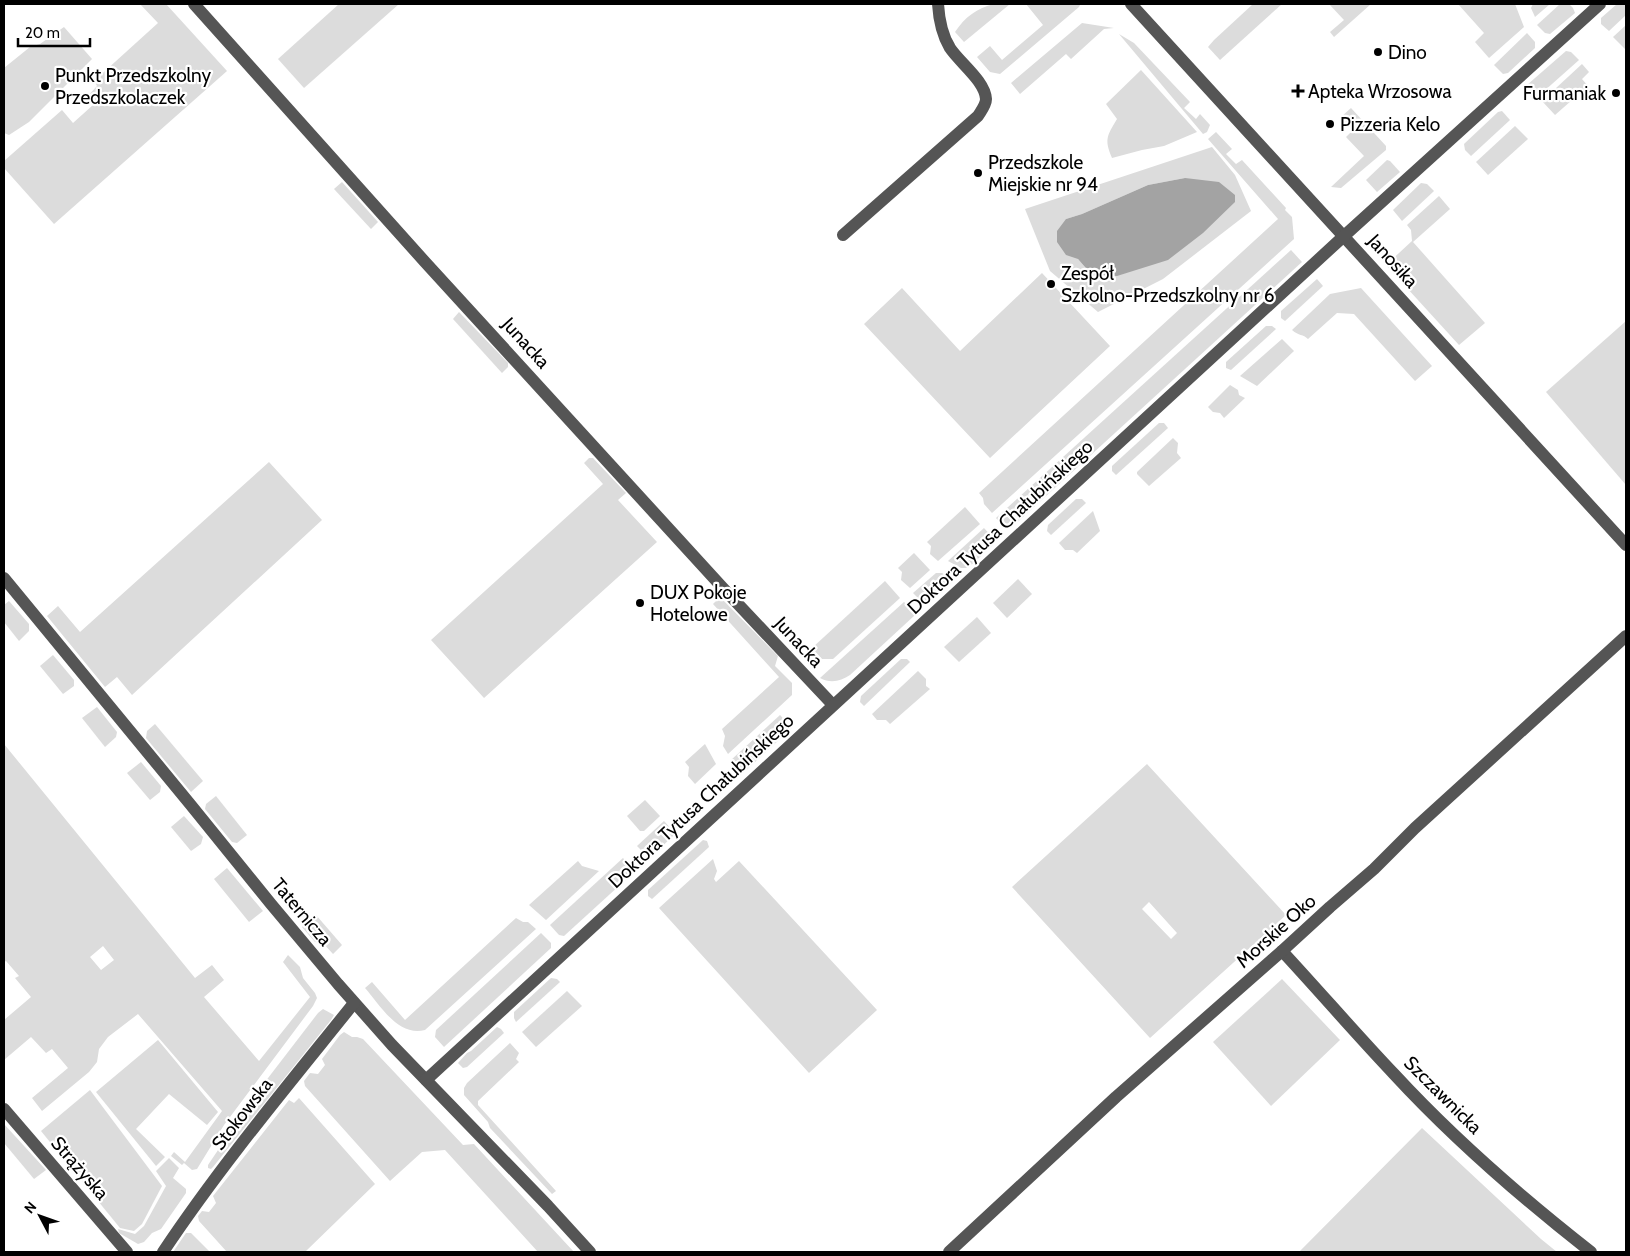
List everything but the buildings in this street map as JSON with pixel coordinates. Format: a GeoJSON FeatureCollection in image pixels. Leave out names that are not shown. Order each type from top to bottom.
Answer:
{"type":"FeatureCollection","features":[{"type":"Feature","properties":{"kind":"street","name":"Junacka"},"geometry":{"type":"LineString","coordinates":[[194,4],[425,262],[722,587],[833,705]]}},
{"type":"Feature","properties":{"kind":"street"},"geometry":{"type":"LineString","coordinates":[[843,235],[978,116],[986,102],[983,88],[951,50],[943,36],[938,16],[938,4]]}},
{"type":"Feature","properties":{"kind":"street","name":"Janosika"},"geometry":{"type":"LineString","coordinates":[[1131,4],[1626,545]]}},
{"type":"Feature","properties":{"kind":"street","name":"Doktora Tytusa Chałubińskiego"},"geometry":{"type":"LineString","coordinates":[[426,1080],[1344,236],[1600,4]]}},
{"type":"Feature","properties":{"kind":"street","name":"Taternicza"},"geometry":{"type":"LineString","coordinates":[[4,578],[354,1003],[590,1252]]}},
{"type":"Feature","properties":{"kind":"street","name":"Morskie Oko"},"geometry":{"type":"LineString","coordinates":[[949,1252],[1116,1097],[1374,870],[1415,828],[1422,824],[1626,636]]}},
{"type":"Feature","properties":{"kind":"street","name":"Szczawnicka"},"geometry":{"type":"LineString","coordinates":[[1282,951],[1394,1074],[1441,1121],[1543,1213],[1591,1252]]}},
{"type":"Feature","properties":{"kind":"street","name":"Stokowska"},"geometry":{"type":"LineString","coordinates":[[163,1252],[227,1163],[354,1003]]}},
{"type":"Feature","properties":{"kind":"street","name":"Strążyska"},"geometry":{"type":"LineString","coordinates":[[4,1109],[127,1252]]}},
{"type":"Feature","properties":{"kind":"shaded area"},"geometry":{"type":"Polygon","coordinates":[[[140,4],[166,4],[227,71],[54,224],[4,168],[4,161],[62,110],[73,123],[93,105],[86,98],[97,86],[94,81],[158,23],[140,4]]]}},
{"type":"Feature","properties":{"kind":"shaded area"},"geometry":{"type":"Polygon","coordinates":[[[339,4],[399,4],[304,88],[278,59],[339,4]]]}},
{"type":"Feature","properties":{"kind":"shaded area"},"geometry":{"type":"Polygon","coordinates":[[[994,4],[1010,4],[964,42],[955,32],[967,18],[977,11],[994,4]]]}},
{"type":"Feature","properties":{"kind":"shaded area"},"geometry":{"type":"Polygon","coordinates":[[[1026,4],[1080,5],[1000,74],[990,72],[977,57],[990,46],[1002,60],[1043,25],[1026,4]]]}},
{"type":"Feature","properties":{"kind":"shaded area"},"geometry":{"type":"Polygon","coordinates":[[[1253,4],[1282,4],[1220,60],[1208,47],[1253,4]]]}},
{"type":"Feature","properties":{"kind":"shaded area"},"geometry":{"type":"Polygon","coordinates":[[[1329,4],[1371,4],[1334,37],[1330,32],[1344,20],[1329,4]]]}},
{"type":"Feature","properties":{"kind":"shaded area"},"geometry":{"type":"Polygon","coordinates":[[[1458,4],[1515,4],[1524,27],[1489,58],[1475,42],[1484,33],[1458,4]]]}},
{"type":"Feature","properties":{"kind":"shaded area"},"geometry":{"type":"Polygon","coordinates":[[[1533,4],[1550,4],[1535,17],[1531,8],[1533,4]]]}},
{"type":"Feature","properties":{"kind":"shaded area"},"geometry":{"type":"Polygon","coordinates":[[[1560,4],[1569,4],[1575,13],[1550,34],[1545,33],[1537,25],[1560,4]]]}},
{"type":"Feature","properties":{"kind":"shaded area"},"geometry":{"type":"Polygon","coordinates":[[[1617,4],[1626,4],[1626,15],[1609,31],[1601,24],[1601,18],[1617,4]]]}},
{"type":"Feature","properties":{"kind":"shaded area"},"geometry":{"type":"Polygon","coordinates":[[[1082,23],[1114,28],[1104,29],[1071,59],[1066,54],[1020,94],[1011,83],[1082,23]]]}},
{"type":"Feature","properties":{"kind":"shaded area"},"geometry":{"type":"Polygon","coordinates":[[[1626,25],[1626,50],[1613,37],[1626,25]]]}},
{"type":"Feature","properties":{"kind":"shaded area"},"geometry":{"type":"Polygon","coordinates":[[[64,27],[92,59],[29,122],[9,135],[4,133],[4,68],[30,47],[40,44],[64,27]]]}},
{"type":"Feature","properties":{"kind":"shaded area"},"geometry":{"type":"Polygon","coordinates":[[[1527,33],[1535,42],[1535,48],[1508,73],[1503,74],[1494,65],[1527,33]]]}},
{"type":"Feature","properties":{"kind":"shaded area"},"geometry":{"type":"Polygon","coordinates":[[[1119,34],[1134,43],[1190,102],[1184,108],[1196,119],[1200,114],[1210,125],[1207,132],[1203,134],[1119,34]]]}},
{"type":"Feature","properties":{"kind":"shaded area"},"geometry":{"type":"Polygon","coordinates":[[[1566,51],[1571,52],[1579,60],[1534,100],[1527,92],[1527,85],[1566,51]]]}},
{"type":"Feature","properties":{"kind":"shaded area"},"geometry":{"type":"Polygon","coordinates":[[[1582,64],[1589,72],[1582,79],[1588,86],[1555,115],[1542,101],[1582,64]]]}},
{"type":"Feature","properties":{"kind":"shaded area"},"geometry":{"type":"Polygon","coordinates":[[[1141,70],[1197,132],[1164,146],[1112,158],[1107,142],[1117,119],[1106,104],[1141,70]]]}},
{"type":"Feature","properties":{"kind":"shaded area"},"geometry":{"type":"Polygon","coordinates":[[[1351,108],[1386,146],[1386,150],[1341,188],[1331,187],[1364,156],[1346,137],[1353,130],[1341,117],[1351,108]]]}},
{"type":"Feature","properties":{"kind":"shaded area"},"geometry":{"type":"Polygon","coordinates":[[[1502,111],[1510,120],[1471,156],[1465,150],[1464,144],[1498,112],[1502,111]]]}},
{"type":"Feature","properties":{"kind":"shaded area"},"geometry":{"type":"Polygon","coordinates":[[[1515,126],[1528,139],[1488,175],[1476,162],[1515,126]]]}},
{"type":"Feature","properties":{"kind":"shaded area"},"geometry":{"type":"Polygon","coordinates":[[[1216,132],[1232,149],[1226,154],[1236,164],[1242,160],[1286,208],[1285,210],[1292,217],[1294,239],[992,513],[984,504],[983,498],[979,493],[1278,219],[1208,139],[1216,132]]]}},
{"type":"Feature","properties":{"kind":"shaded area"},"geometry":{"type":"Polygon","coordinates":[[[1212,147],[1235,175],[1251,211],[1163,279],[1098,312],[1050,271],[1025,209],[1212,147]],[[1185,178],[1148,185],[1082,214],[1066,219],[1078,259],[1091,274],[1185,178]]]}},
{"type":"Feature","properties":{"kind":"shaded area"},"geometry":{"type":"Polygon","coordinates":[[[1387,160],[1400,172],[1377,192],[1366,180],[1387,160]]]}},
{"type":"Feature","properties":{"kind":"shaded area"},"geometry":{"type":"Polygon","coordinates":[[[1185,178],[1219,182],[1235,195],[1235,202],[1203,233],[1168,260],[1117,276],[1091,274],[1078,259],[1066,255],[1057,242],[1057,231],[1066,219],[1082,214],[1148,185],[1185,178]]]}},
{"type":"Feature","properties":{"kind":"shaded area"},"geometry":{"type":"Polygon","coordinates":[[[342,182],[378,222],[371,229],[334,189],[342,182]]]}},
{"type":"Feature","properties":{"kind":"shaded area"},"geometry":{"type":"Polygon","coordinates":[[[1421,183],[1427,184],[1434,191],[1402,221],[1393,210],[1421,183]]]}},
{"type":"Feature","properties":{"kind":"shaded area"},"geometry":{"type":"Polygon","coordinates":[[[1439,196],[1450,209],[1413,242],[1485,323],[1459,345],[1386,265],[1412,241],[1411,230],[1407,225],[1439,196]]]}},
{"type":"Feature","properties":{"kind":"shaded area"},"geometry":{"type":"Polygon","coordinates":[[[1291,250],[1302,262],[1011,528],[1005,528],[996,518],[1291,250]]]}},
{"type":"Feature","properties":{"kind":"shaded area"},"geometry":{"type":"Polygon","coordinates":[[[1042,273],[1110,346],[990,458],[864,324],[902,288],[960,351],[1042,273]]]}},
{"type":"Feature","properties":{"kind":"shaded area"},"geometry":{"type":"Polygon","coordinates":[[[1317,279],[1323,286],[1285,321],[1281,318],[1281,311],[1317,279]]]}},
{"type":"Feature","properties":{"kind":"shaded area"},"geometry":{"type":"Polygon","coordinates":[[[1361,288],[1432,366],[1415,381],[1354,314],[1337,313],[1308,339],[1292,330],[1330,294],[1361,288]]]}},
{"type":"Feature","properties":{"kind":"shaded area"},"geometry":{"type":"Polygon","coordinates":[[[459,312],[508,363],[508,367],[502,373],[453,319],[459,312]]]}},
{"type":"Feature","properties":{"kind":"shaded area"},"geometry":{"type":"Polygon","coordinates":[[[1626,321],[1626,485],[1546,392],[1626,321]]]}},
{"type":"Feature","properties":{"kind":"shaded area"},"geometry":{"type":"Polygon","coordinates":[[[1266,326],[1272,326],[1276,329],[1231,370],[1226,368],[1226,362],[1266,326]]]}},
{"type":"Feature","properties":{"kind":"shaded area"},"geometry":{"type":"Polygon","coordinates":[[[1282,339],[1294,351],[1257,386],[1240,376],[1282,339]]]}},
{"type":"Feature","properties":{"kind":"shaded area"},"geometry":{"type":"Polygon","coordinates":[[[1230,385],[1238,390],[1239,395],[1245,398],[1224,418],[1220,413],[1213,412],[1208,407],[1230,385]]]}},
{"type":"Feature","properties":{"kind":"shaded area"},"geometry":{"type":"Polygon","coordinates":[[[1159,423],[1164,423],[1168,428],[1116,475],[1112,471],[1112,466],[1159,423]]]}},
{"type":"Feature","properties":{"kind":"shaded area"},"geometry":{"type":"Polygon","coordinates":[[[1173,438],[1178,443],[1177,453],[1181,458],[1149,486],[1137,472],[1173,438]]]}},
{"type":"Feature","properties":{"kind":"shaded area"},"geometry":{"type":"Polygon","coordinates":[[[589,458],[593,458],[626,493],[618,500],[657,542],[484,698],[431,640],[603,484],[584,463],[589,458]]]}},
{"type":"Feature","properties":{"kind":"shaded area"},"geometry":{"type":"Polygon","coordinates":[[[269,462],[322,520],[132,695],[117,677],[105,687],[47,616],[58,606],[80,632],[269,462]]]}},
{"type":"Feature","properties":{"kind":"shaded area"},"geometry":{"type":"Polygon","coordinates":[[[1076,499],[1082,499],[1086,503],[1051,535],[1047,531],[1048,525],[1076,499]]]}},
{"type":"Feature","properties":{"kind":"shaded area"},"geometry":{"type":"Polygon","coordinates":[[[965,507],[980,524],[938,561],[930,554],[931,546],[927,542],[965,507]]]}},
{"type":"Feature","properties":{"kind":"shaded area"},"geometry":{"type":"Polygon","coordinates":[[[1093,511],[1100,531],[1077,553],[1073,550],[1065,550],[1059,543],[1093,511]]]}},
{"type":"Feature","properties":{"kind":"shaded area"},"geometry":{"type":"Polygon","coordinates":[[[984,528],[993,538],[994,544],[968,568],[961,568],[948,561],[984,528]]]}},
{"type":"Feature","properties":{"kind":"shaded area"},"geometry":{"type":"Polygon","coordinates":[[[914,553],[930,570],[910,588],[901,580],[902,572],[898,568],[914,553]]]}},
{"type":"Feature","properties":{"kind":"shaded area"},"geometry":{"type":"Polygon","coordinates":[[[936,573],[942,573],[951,578],[952,582],[928,604],[923,603],[913,593],[936,573]]]}},
{"type":"Feature","properties":{"kind":"shaded area"},"geometry":{"type":"Polygon","coordinates":[[[1018,579],[1032,594],[1007,618],[993,603],[1018,579]]]}},
{"type":"Feature","properties":{"kind":"shaded area"},"geometry":{"type":"Polygon","coordinates":[[[885,581],[900,598],[833,659],[822,659],[812,648],[885,581]]]}},
{"type":"Feature","properties":{"kind":"shaded area"},"geometry":{"type":"Polygon","coordinates":[[[717,600],[723,600],[778,656],[775,666],[792,683],[792,695],[728,754],[723,746],[725,736],[722,729],[779,677],[713,604],[717,600]]]}},
{"type":"Feature","properties":{"kind":"shaded area"},"geometry":{"type":"Polygon","coordinates":[[[9,601],[29,624],[29,631],[19,641],[4,622],[4,605],[9,601]]]}},
{"type":"Feature","properties":{"kind":"shaded area"},"geometry":{"type":"Polygon","coordinates":[[[904,602],[914,611],[915,615],[850,675],[836,681],[820,678],[904,602]]]}},
{"type":"Feature","properties":{"kind":"shaded area"},"geometry":{"type":"Polygon","coordinates":[[[977,617],[991,633],[959,662],[944,647],[977,617]]]}},
{"type":"Feature","properties":{"kind":"shaded area"},"geometry":{"type":"Polygon","coordinates":[[[53,655],[74,680],[74,686],[63,694],[40,666],[53,655]]]}},
{"type":"Feature","properties":{"kind":"shaded area"},"geometry":{"type":"Polygon","coordinates":[[[901,659],[907,659],[910,662],[864,706],[860,702],[861,696],[901,659]]]}},
{"type":"Feature","properties":{"kind":"shaded area"},"geometry":{"type":"Polygon","coordinates":[[[918,671],[926,679],[926,686],[930,689],[890,724],[886,720],[877,720],[872,714],[918,671]]]}},
{"type":"Feature","properties":{"kind":"shaded area"},"geometry":{"type":"Polygon","coordinates":[[[97,707],[117,732],[116,737],[105,747],[82,718],[97,707]]]}},
{"type":"Feature","properties":{"kind":"shaded area"},"geometry":{"type":"Polygon","coordinates":[[[780,715],[792,728],[742,774],[738,772],[731,760],[780,715]]]}},
{"type":"Feature","properties":{"kind":"shaded area"},"geometry":{"type":"Polygon","coordinates":[[[155,724],[203,781],[191,792],[146,738],[147,731],[155,724]]]}},
{"type":"Feature","properties":{"kind":"shaded area"},"geometry":{"type":"Polygon","coordinates":[[[4,744],[195,978],[212,965],[224,980],[204,997],[259,1061],[310,997],[283,962],[288,955],[300,967],[303,978],[317,998],[224,1125],[197,1169],[192,1170],[171,1156],[174,1152],[185,1162],[222,1111],[138,1014],[108,1037],[99,1049],[97,1062],[89,1072],[42,1111],[32,1098],[68,1068],[52,1049],[46,1053],[31,1037],[4,1060],[4,1020],[31,997],[15,978],[19,976],[6,961],[4,962],[4,744]],[[103,946],[90,957],[101,970],[114,960],[103,946]]]}},
{"type":"Feature","properties":{"kind":"shaded area"},"geometry":{"type":"Polygon","coordinates":[[[705,744],[716,764],[695,784],[688,776],[689,767],[685,762],[705,744]]]}},
{"type":"Feature","properties":{"kind":"shaded area"},"geometry":{"type":"Polygon","coordinates":[[[141,762],[161,786],[160,792],[150,800],[127,773],[141,762]]]}},
{"type":"Feature","properties":{"kind":"shaded area"},"geometry":{"type":"Polygon","coordinates":[[[1147,764],[1286,915],[1150,1038],[1012,887],[1147,764]],[[1149,902],[1142,909],[1171,939],[1177,933],[1149,902]]]}},
{"type":"Feature","properties":{"kind":"shaded area"},"geometry":{"type":"Polygon","coordinates":[[[216,796],[247,835],[237,843],[232,842],[205,809],[206,804],[216,796]]]}},
{"type":"Feature","properties":{"kind":"shaded area"},"geometry":{"type":"Polygon","coordinates":[[[645,800],[660,816],[644,831],[640,831],[627,816],[645,800]]]}},
{"type":"Feature","properties":{"kind":"shaded area"},"geometry":{"type":"Polygon","coordinates":[[[184,816],[203,837],[201,844],[191,851],[171,827],[184,816]]]}},
{"type":"Feature","properties":{"kind":"shaded area"},"geometry":{"type":"Polygon","coordinates":[[[664,821],[673,831],[673,836],[652,856],[647,856],[637,846],[664,821]]]}},
{"type":"Feature","properties":{"kind":"shaded area"},"geometry":{"type":"Polygon","coordinates":[[[703,840],[707,841],[709,847],[652,899],[648,896],[648,890],[703,840]]]}},
{"type":"Feature","properties":{"kind":"shaded area"},"geometry":{"type":"Polygon","coordinates":[[[623,858],[632,868],[632,874],[564,936],[559,935],[550,925],[623,858]]]}},
{"type":"Feature","properties":{"kind":"shaded area"},"geometry":{"type":"Polygon","coordinates":[[[713,859],[717,871],[714,879],[716,882],[739,861],[877,1010],[809,1073],[659,908],[713,859]]]}},
{"type":"Feature","properties":{"kind":"shaded area"},"geometry":{"type":"Polygon","coordinates":[[[578,861],[582,866],[599,871],[546,920],[529,905],[578,861]]]}},
{"type":"Feature","properties":{"kind":"shaded area"},"geometry":{"type":"Polygon","coordinates":[[[227,868],[263,911],[249,922],[214,879],[227,868]]]}},
{"type":"Feature","properties":{"kind":"shaded area"},"geometry":{"type":"Polygon","coordinates":[[[316,915],[342,945],[333,954],[323,943],[315,942],[302,927],[316,915]]]}},
{"type":"Feature","properties":{"kind":"shaded area"},"geometry":{"type":"Polygon","coordinates":[[[516,918],[523,922],[528,922],[536,929],[425,1030],[415,1031],[406,1029],[398,1024],[383,1011],[365,988],[372,982],[405,1020],[516,918]]]}},
{"type":"Feature","properties":{"kind":"shaded area"},"geometry":{"type":"Polygon","coordinates":[[[541,933],[551,943],[551,948],[444,1047],[435,1037],[436,1030],[541,933]]]}},
{"type":"Feature","properties":{"kind":"shaded area"},"geometry":{"type":"Polygon","coordinates":[[[551,978],[557,979],[560,982],[516,1022],[514,1012],[551,978]]]}},
{"type":"Feature","properties":{"kind":"shaded area"},"geometry":{"type":"Polygon","coordinates":[[[1282,979],[1340,1040],[1271,1106],[1213,1042],[1282,979]]]}},
{"type":"Feature","properties":{"kind":"shaded area"},"geometry":{"type":"Polygon","coordinates":[[[567,991],[582,1006],[536,1047],[522,1032],[567,991]]]}},
{"type":"Feature","properties":{"kind":"shaded area"},"geometry":{"type":"Polygon","coordinates":[[[323,1009],[334,1015],[331,1020],[213,1167],[211,1169],[208,1168],[208,1165],[255,1095],[323,1009]]]}},
{"type":"Feature","properties":{"kind":"shaded area"},"geometry":{"type":"Polygon","coordinates":[[[497,1027],[504,1033],[467,1067],[463,1068],[458,1063],[497,1027]]]}},
{"type":"Feature","properties":{"kind":"shaded area"},"geometry":{"type":"Polygon","coordinates":[[[344,1032],[352,1037],[363,1039],[463,1145],[474,1144],[574,1252],[538,1252],[445,1150],[422,1152],[390,1181],[305,1086],[304,1081],[310,1073],[318,1074],[325,1065],[322,1059],[344,1032]]]}},
{"type":"Feature","properties":{"kind":"shaded area"},"geometry":{"type":"Polygon","coordinates":[[[158,1040],[218,1112],[207,1125],[169,1094],[136,1129],[165,1157],[156,1166],[96,1092],[158,1040]]]}},
{"type":"Feature","properties":{"kind":"shaded area"},"geometry":{"type":"Polygon","coordinates":[[[510,1043],[519,1053],[516,1059],[519,1062],[478,1101],[478,1105],[556,1191],[552,1194],[490,1128],[488,1122],[464,1095],[464,1088],[467,1083],[510,1043]]]}},
{"type":"Feature","properties":{"kind":"shaded area"},"geometry":{"type":"Polygon","coordinates":[[[90,1090],[162,1186],[142,1224],[134,1231],[120,1228],[41,1131],[90,1090]]]}},
{"type":"Feature","properties":{"kind":"shaded area"},"geometry":{"type":"Polygon","coordinates":[[[299,1098],[375,1184],[305,1252],[227,1252],[199,1221],[198,1216],[202,1211],[209,1212],[216,1203],[213,1196],[289,1100],[294,1103],[299,1098]]]}},
{"type":"Feature","properties":{"kind":"shaded area"},"geometry":{"type":"Polygon","coordinates":[[[4,1124],[46,1170],[34,1179],[4,1143],[4,1124]]]}},
{"type":"Feature","properties":{"kind":"shaded area"},"geometry":{"type":"Polygon","coordinates":[[[1422,1128],[1541,1239],[1557,1252],[1299,1252],[1422,1128]]]}},
{"type":"Feature","properties":{"kind":"shaded area"},"geometry":{"type":"Polygon","coordinates":[[[169,1158],[179,1168],[173,1178],[186,1189],[186,1193],[161,1229],[152,1233],[144,1242],[138,1244],[119,1233],[118,1229],[135,1234],[144,1226],[166,1186],[156,1171],[169,1158]]]}},
{"type":"Feature","properties":{"kind":"shaded area"},"geometry":{"type":"Polygon","coordinates":[[[186,1233],[191,1233],[210,1252],[173,1252],[186,1233]]]}},
{"type":"Feature","properties":{"kind":"place","name":"Dino"},"geometry":{"type":"Point","coordinates":[1378,52]}},
{"type":"Feature","properties":{"kind":"place","name":"Punkt Przedszkolny Przedszkolaczek"},"geometry":{"type":"Point","coordinates":[45,86]}},
{"type":"Feature","properties":{"kind":"place","name":"Apteka Wrzosowa"},"geometry":{"type":"Point","coordinates":[1298,91]}},
{"type":"Feature","properties":{"kind":"place","name":"Furmaniak"},"geometry":{"type":"Point","coordinates":[1616,93]}},
{"type":"Feature","properties":{"kind":"place","name":"Pizzeria Kelo"},"geometry":{"type":"Point","coordinates":[1330,124]}},
{"type":"Feature","properties":{"kind":"place","name":"Przedszkole Miejskie nr 94"},"geometry":{"type":"Point","coordinates":[978,173]}},
{"type":"Feature","properties":{"kind":"place","name":"Zespół Szkolno-Przedszkolny nr 6"},"geometry":{"type":"Point","coordinates":[1051,284]}},
{"type":"Feature","properties":{"kind":"place","name":"DUX Pokoje Hotelowe"},"geometry":{"type":"Point","coordinates":[640,603]}}]}
